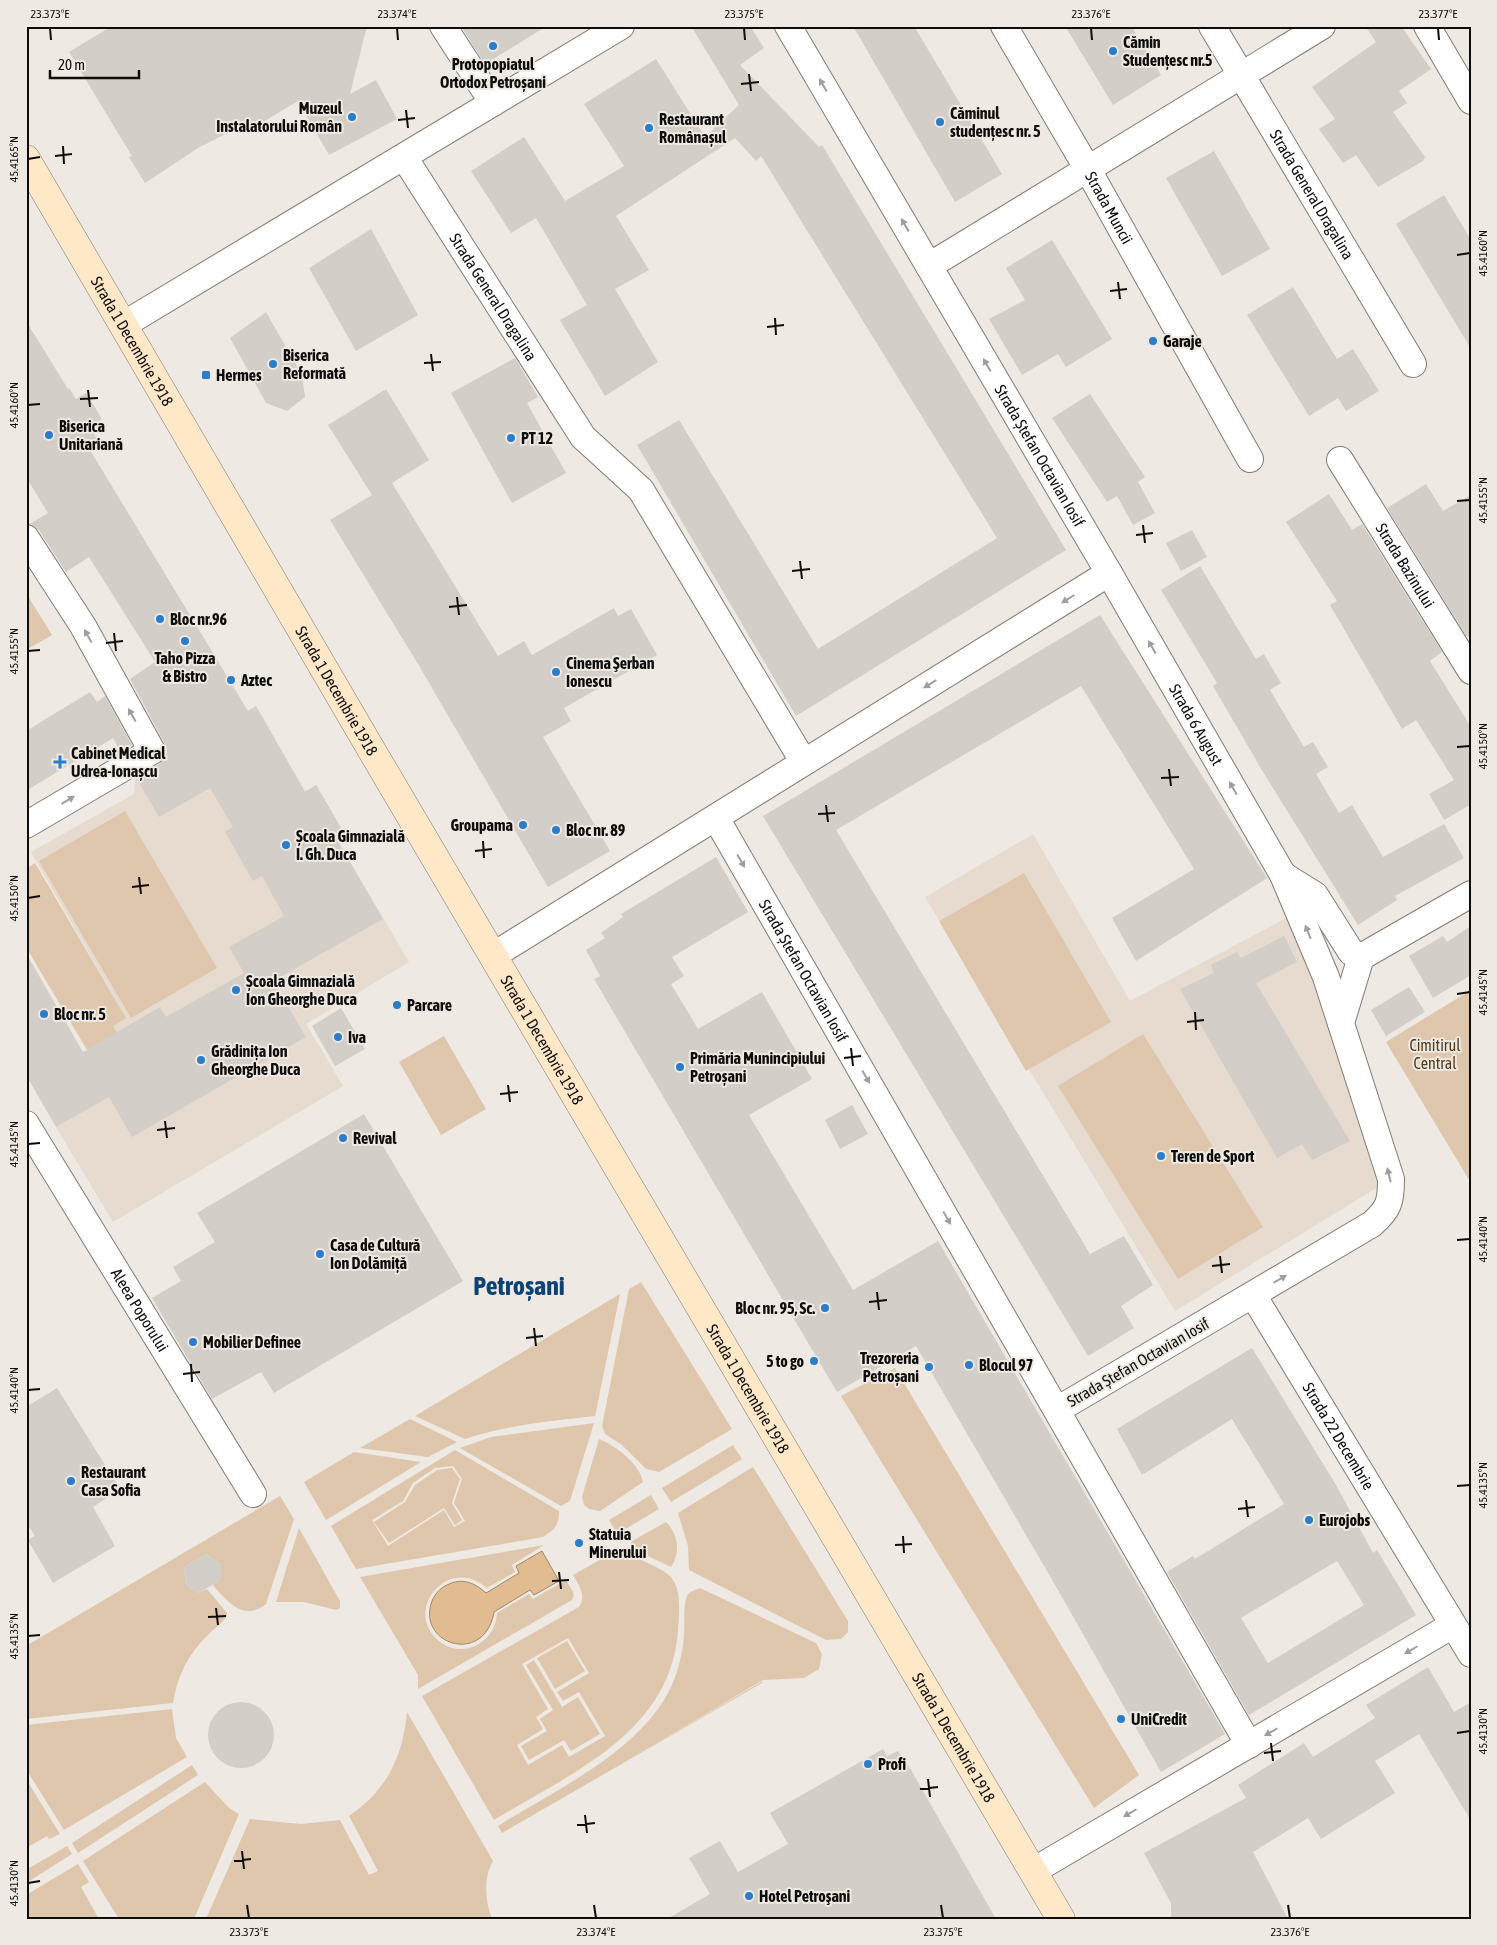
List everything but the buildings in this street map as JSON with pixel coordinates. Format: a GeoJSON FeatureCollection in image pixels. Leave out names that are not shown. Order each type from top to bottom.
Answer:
{"type":"FeatureCollection","features":[{"type":"Feature","properties":{"kind":"main road","name":"Strada 1 Decembrie 1918"},"geometry":{"type":"LineString","coordinates":[[26,159],[1061,1919]]}},
{"type":"Feature","properties":{"kind":"street"},"geometry":{"type":"LineString","coordinates":[[443,26],[493,103]]}},
{"type":"Feature","properties":{"kind":"street"},"geometry":{"type":"LineString","coordinates":[[123,325],[621,26]]}},
{"type":"Feature","properties":{"kind":"street","name":"Strada Ștefan Octavian Iosif"},"geometry":{"type":"LineString","coordinates":[[788,26],[1110,573]]}},
{"type":"Feature","properties":{"kind":"street"},"geometry":{"type":"LineString","coordinates":[[929,266],[1087,168],[1004,26]]}},
{"type":"Feature","properties":{"kind":"street","name":"Strada General Dragalina"},"geometry":{"type":"LineString","coordinates":[[1212,26],[1413,364]]}},
{"type":"Feature","properties":{"kind":"street","name":"Strada Muncii"},"geometry":{"type":"LineString","coordinates":[[1250,459],[1087,168],[1322,26]]}},
{"type":"Feature","properties":{"kind":"street"},"geometry":{"type":"LineString","coordinates":[[1427,26],[1471,101]]}},
{"type":"Feature","properties":{"kind":"street","name":"Strada General Dragalina"},"geometry":{"type":"LineString","coordinates":[[404,157],[583,437],[641,490],[804,761]]}},
{"type":"Feature","properties":{"kind":"street","name":"Strada Bazinului"},"geometry":{"type":"LineString","coordinates":[[1340,460],[1471,671]]}},
{"type":"Feature","properties":{"kind":"street"},"geometry":{"type":"LineString","coordinates":[[26,538],[83,626],[152,751],[26,825]]}},
{"type":"Feature","properties":{"kind":"street"},"geometry":{"type":"LineString","coordinates":[[494,956],[804,761],[1110,573]]}},
{"type":"Feature","properties":{"kind":"street","name":"Strada 6 August"},"geometry":{"type":"LineString","coordinates":[[1110,573],[1283,875],[1326,977]]}},
{"type":"Feature","properties":{"kind":"street","name":"Strada Ștefan Octavian Iosif"},"geometry":{"type":"LineString","coordinates":[[716,818],[1057,1410],[1372,1224],[1385,1213],[1391,1198],[1391,1179],[1326,977]]}},
{"type":"Feature","properties":{"kind":"street","name":"Strada 6 August"},"geometry":{"type":"LineString","coordinates":[[1283,875],[1315,895],[1351,952],[1361,957]]}},
{"type":"Feature","properties":{"kind":"street"},"geometry":{"type":"LineString","coordinates":[[1341,1022],[1361,957],[1471,894]]}},
{"type":"Feature","properties":{"kind":"street","name":"Aleea Poporului"},"geometry":{"type":"LineString","coordinates":[[26,1124],[253,1494]]}},
{"type":"Feature","properties":{"kind":"street","name":"Strada 22 Decembrie"},"geometry":{"type":"LineString","coordinates":[[1253,1295],[1471,1654]]}},
{"type":"Feature","properties":{"kind":"street"},"geometry":{"type":"LineString","coordinates":[[1057,1410],[1249,1745]]}},
{"type":"Feature","properties":{"kind":"street"},"geometry":{"type":"LineString","coordinates":[[1032,1871],[1453,1625]]}},
{"type":"Feature","properties":{"kind":"shaded area","name":"Școala Gimnazială Ion Gheorghe Duca"},"geometry":{"type":"Polygon","coordinates":[[[256,706],[305,791],[316,785],[344,833],[336,838],[409,962],[306,1024],[343,1086],[113,1222],[56,1127],[142,1076],[112,1026],[126,1018],[31,852],[134,794],[135,775],[256,706]]]}},
{"type":"Feature","properties":{"kind":"shaded area"},"geometry":{"type":"Polygon","coordinates":[[[1033,834],[1130,1001],[1292,915],[1383,1184],[1175,1311],[925,897],[1033,834]]]}},
{"type":"Feature","properties":{"kind":"shaded area"},"geometry":{"type":"Polygon","coordinates":[[[542,1551],[559,1581],[534,1595],[530,1590],[494,1612],[488,1629],[478,1639],[466,1644],[454,1643],[442,1638],[434,1629],[430,1616],[432,1601],[442,1588],[458,1581],[463,1581],[477,1586],[486,1593],[519,1573],[516,1566],[542,1551]]]}},
{"type":"Feature","properties":{"kind":"green space"},"geometry":{"type":"Polygon","coordinates":[[[26,593],[52,635],[26,650],[26,593]]]}},
{"type":"Feature","properties":{"kind":"green space"},"geometry":{"type":"Polygon","coordinates":[[[125,811],[217,968],[131,1018],[39,861],[125,811]]]}},
{"type":"Feature","properties":{"kind":"green space"},"geometry":{"type":"Polygon","coordinates":[[[35,863],[126,1018],[113,1026],[142,1077],[113,1094],[26,947],[26,869],[35,863]]]}},
{"type":"Feature","properties":{"kind":"green space"},"geometry":{"type":"Polygon","coordinates":[[[1024,873],[1111,1022],[1026,1071],[939,921],[1024,873]]]}},
{"type":"Feature","properties":{"kind":"green space","name":"Cimitirul Central"},"geometry":{"type":"Polygon","coordinates":[[[1471,990],[1471,1183],[1386,1042],[1471,990]]]}},
{"type":"Feature","properties":{"kind":"green space","name":"Teren de Sport"},"geometry":{"type":"Polygon","coordinates":[[[1143,1034],[1263,1227],[1178,1279],[1058,1086],[1143,1034]]]}},
{"type":"Feature","properties":{"kind":"green space"},"geometry":{"type":"Polygon","coordinates":[[[444,1036],[486,1109],[441,1135],[399,1062],[444,1036]]]}},
{"type":"Feature","properties":{"kind":"green space"},"geometry":{"type":"Polygon","coordinates":[[[641,1282],[732,1429],[659,1472],[646,1469],[622,1445],[605,1434],[602,1426],[629,1289],[641,1282]]]}},
{"type":"Feature","properties":{"kind":"green space"},"geometry":{"type":"Polygon","coordinates":[[[620,1294],[595,1416],[513,1427],[465,1439],[415,1416],[620,1294]]]}},
{"type":"Feature","properties":{"kind":"green space"},"geometry":{"type":"Polygon","coordinates":[[[895,1368],[1139,1775],[1094,1808],[841,1396],[895,1368]]]}},
{"type":"Feature","properties":{"kind":"green space"},"geometry":{"type":"Polygon","coordinates":[[[410,1419],[457,1442],[428,1457],[360,1448],[410,1419]]]}},
{"type":"Feature","properties":{"kind":"green space"},"geometry":{"type":"Polygon","coordinates":[[[594,1423],[570,1501],[561,1506],[460,1448],[491,1437],[594,1423]]]}},
{"type":"Feature","properties":{"kind":"green space"},"geometry":{"type":"Polygon","coordinates":[[[599,1439],[613,1446],[626,1456],[641,1475],[643,1482],[600,1511],[589,1509],[584,1505],[582,1497],[599,1439]]]}},
{"type":"Feature","properties":{"kind":"green space"},"geometry":{"type":"Polygon","coordinates":[[[733,1445],[742,1459],[671,1502],[662,1488],[733,1445]]]}},
{"type":"Feature","properties":{"kind":"green space"},"geometry":{"type":"Polygon","coordinates":[[[455,1450],[559,1511],[556,1527],[543,1537],[356,1569],[331,1526],[455,1450]],[[453,1466],[435,1468],[413,1483],[403,1501],[372,1520],[388,1546],[444,1510],[454,1527],[465,1521],[454,1503],[462,1479],[453,1466]]]}},
{"type":"Feature","properties":{"kind":"green space"},"geometry":{"type":"Polygon","coordinates":[[[354,1452],[421,1462],[326,1520],[304,1482],[354,1452]]]}},
{"type":"Feature","properties":{"kind":"green space"},"geometry":{"type":"Polygon","coordinates":[[[753,1467],[848,1621],[848,1632],[841,1639],[826,1640],[689,1570],[688,1546],[678,1513],[753,1467]]]}},
{"type":"Feature","properties":{"kind":"green space"},"geometry":{"type":"Polygon","coordinates":[[[452,1468],[460,1479],[452,1503],[462,1520],[455,1525],[444,1508],[389,1543],[374,1522],[405,1502],[415,1485],[437,1470],[452,1468]]]}},
{"type":"Feature","properties":{"kind":"green space"},"geometry":{"type":"Polygon","coordinates":[[[651,1495],[659,1509],[617,1534],[609,1520],[651,1495]]]}},
{"type":"Feature","properties":{"kind":"green space"},"geometry":{"type":"Polygon","coordinates":[[[280,1496],[294,1519],[266,1604],[250,1611],[243,1610],[230,1603],[213,1585],[221,1579],[221,1564],[206,1554],[184,1567],[186,1585],[199,1593],[207,1589],[227,1613],[227,1616],[200,1643],[184,1666],[177,1684],[173,1703],[26,1719],[26,1646],[280,1496]]]}},
{"type":"Feature","properties":{"kind":"green space"},"geometry":{"type":"Polygon","coordinates":[[[666,1522],[673,1532],[677,1543],[676,1555],[671,1567],[629,1547],[632,1541],[666,1522]]]}},
{"type":"Feature","properties":{"kind":"green space"},"geometry":{"type":"Polygon","coordinates":[[[299,1528],[340,1601],[340,1608],[336,1610],[304,1602],[276,1602],[299,1528]]]}},
{"type":"Feature","properties":{"kind":"green space"},"geometry":{"type":"Polygon","coordinates":[[[544,1545],[512,1565],[515,1572],[487,1588],[471,1579],[456,1578],[443,1583],[433,1593],[427,1606],[426,1620],[432,1633],[448,1647],[456,1649],[468,1648],[480,1643],[488,1636],[495,1624],[497,1613],[529,1594],[533,1599],[566,1580],[574,1594],[572,1600],[418,1689],[418,1675],[360,1577],[544,1545]]]}},
{"type":"Feature","properties":{"kind":"green space"},"geometry":{"type":"Polygon","coordinates":[[[624,1552],[664,1571],[676,1585],[679,1596],[678,1630],[671,1666],[657,1697],[637,1723],[612,1746],[554,1785],[494,1820],[422,1696],[579,1607],[582,1595],[573,1575],[612,1553],[624,1552]],[[568,1638],[522,1664],[548,1709],[536,1717],[543,1729],[517,1745],[528,1765],[562,1745],[569,1757],[605,1736],[579,1692],[563,1701],[557,1692],[589,1673],[568,1638]]]}},
{"type":"Feature","properties":{"kind":"green space"},"geometry":{"type":"Polygon","coordinates":[[[700,1588],[816,1643],[822,1654],[819,1669],[804,1678],[763,1680],[624,1762],[763,1681],[762,1683],[502,1833],[498,1826],[592,1769],[636,1734],[654,1715],[668,1693],[679,1665],[687,1596],[700,1588]]]}},
{"type":"Feature","properties":{"kind":"green space"},"geometry":{"type":"Polygon","coordinates":[[[567,1641],[585,1671],[555,1689],[537,1658],[567,1641]]]}},
{"type":"Feature","properties":{"kind":"green space"},"geometry":{"type":"Polygon","coordinates":[[[534,1660],[562,1707],[578,1697],[600,1734],[571,1751],[564,1740],[529,1760],[521,1746],[547,1731],[540,1719],[553,1710],[526,1665],[534,1660]]]}},
{"type":"Feature","properties":{"kind":"green space"},"geometry":{"type":"Polygon","coordinates":[[[172,1709],[176,1738],[187,1757],[64,1830],[26,1769],[26,1725],[172,1709]]]}},
{"type":"Feature","properties":{"kind":"green space"},"geometry":{"type":"Polygon","coordinates":[[[407,1712],[493,1861],[486,1882],[488,1904],[492,1919],[206,1919],[250,1819],[301,1824],[340,1820],[369,1875],[378,1871],[349,1816],[374,1795],[391,1771],[402,1744],[407,1712]]]}},
{"type":"Feature","properties":{"kind":"green space"},"geometry":{"type":"Polygon","coordinates":[[[192,1765],[198,1775],[78,1853],[72,1843],[192,1765]]]}},
{"type":"Feature","properties":{"kind":"green space"},"geometry":{"type":"Polygon","coordinates":[[[26,1779],[60,1834],[49,1839],[47,1836],[26,1848],[26,1779]]]}},
{"type":"Feature","properties":{"kind":"green space"},"geometry":{"type":"Polygon","coordinates":[[[205,1782],[229,1808],[239,1814],[194,1919],[119,1919],[83,1861],[205,1782]]]}},
{"type":"Feature","properties":{"kind":"green space"},"geometry":{"type":"Polygon","coordinates":[[[67,1846],[72,1854],[26,1883],[26,1870],[67,1846]]]}},
{"type":"Feature","properties":{"kind":"green space"},"geometry":{"type":"Polygon","coordinates":[[[78,1864],[89,1882],[81,1887],[99,1919],[26,1919],[26,1895],[78,1864]]]}},
{"type":"Feature","properties":{"kind":"place","name":"Protopopiatul Ortodox Petroșani"},"geometry":{"type":"Point","coordinates":[493,46]}},
{"type":"Feature","properties":{"kind":"place","name":"Cămin Studențesc nr.5"},"geometry":{"type":"Point","coordinates":[1113,51]}},
{"type":"Feature","properties":{"kind":"place","name":"Muzeul Instalatorului Român"},"geometry":{"type":"Point","coordinates":[352,117]}},
{"type":"Feature","properties":{"kind":"place","name":"Căminul studențesc nr. 5"},"geometry":{"type":"Point","coordinates":[940,122]}},
{"type":"Feature","properties":{"kind":"place","name":"Restaurant Românașul"},"geometry":{"type":"Point","coordinates":[649,128]}},
{"type":"Feature","properties":{"kind":"place","name":"Garaje"},"geometry":{"type":"Point","coordinates":[1153,341]}},
{"type":"Feature","properties":{"kind":"place","name":"Biserica Reformată"},"geometry":{"type":"Point","coordinates":[273,364]}},
{"type":"Feature","properties":{"kind":"place","name":"Hermes"},"geometry":{"type":"Point","coordinates":[206,375]}},
{"type":"Feature","properties":{"kind":"place","name":"Biserica Unitariană"},"geometry":{"type":"Point","coordinates":[49,435]}},
{"type":"Feature","properties":{"kind":"place","name":"PT 12"},"geometry":{"type":"Point","coordinates":[511,438]}},
{"type":"Feature","properties":{"kind":"place","name":"Bloc nr.96"},"geometry":{"type":"Point","coordinates":[160,619]}},
{"type":"Feature","properties":{"kind":"place","name":"Taho Pizza & Bistro"},"geometry":{"type":"Point","coordinates":[185,641]}},
{"type":"Feature","properties":{"kind":"place","name":"Cinema Şerban Ionescu"},"geometry":{"type":"Point","coordinates":[556,672]}},
{"type":"Feature","properties":{"kind":"place","name":"Aztec"},"geometry":{"type":"Point","coordinates":[231,680]}},
{"type":"Feature","properties":{"kind":"place","name":"Cabinet Medical Udrea-Ionașcu"},"geometry":{"type":"Point","coordinates":[60,762]}},
{"type":"Feature","properties":{"kind":"place","name":"Groupama"},"geometry":{"type":"Point","coordinates":[523,825]}},
{"type":"Feature","properties":{"kind":"place","name":"Bloc nr. 89"},"geometry":{"type":"Point","coordinates":[556,830]}},
{"type":"Feature","properties":{"kind":"place","name":"Școala Gimnazială I. Gh. Duca"},"geometry":{"type":"Point","coordinates":[286,845]}},
{"type":"Feature","properties":{"kind":"place","name":"Școala Gimnazială Ion Gheorghe Duca"},"geometry":{"type":"Point","coordinates":[236,990]}},
{"type":"Feature","properties":{"kind":"place","name":"Parcare"},"geometry":{"type":"Point","coordinates":[397,1005]}},
{"type":"Feature","properties":{"kind":"place","name":"Bloc nr. 5"},"geometry":{"type":"Point","coordinates":[44,1014]}},
{"type":"Feature","properties":{"kind":"place","name":"Iva"},"geometry":{"type":"Point","coordinates":[338,1037]}},
{"type":"Feature","properties":{"kind":"place","name":"Grădinița Ion Gheorghe Duca"},"geometry":{"type":"Point","coordinates":[201,1060]}},
{"type":"Feature","properties":{"kind":"place","name":"Primăria Munincipiului Petroșani"},"geometry":{"type":"Point","coordinates":[680,1067]}},
{"type":"Feature","properties":{"kind":"place","name":"Revival"},"geometry":{"type":"Point","coordinates":[343,1138]}},
{"type":"Feature","properties":{"kind":"place","name":"Teren de Sport"},"geometry":{"type":"Point","coordinates":[1161,1156]}},
{"type":"Feature","properties":{"kind":"place","name":"Casa de Cultură Ion Dolămiță"},"geometry":{"type":"Point","coordinates":[320,1254]}},
{"type":"Feature","properties":{"kind":"place","name":"Bloc nr. 95, Sc."},"geometry":{"type":"Point","coordinates":[825,1308]}},
{"type":"Feature","properties":{"kind":"place","name":"Mobilier Definee"},"geometry":{"type":"Point","coordinates":[193,1342]}},
{"type":"Feature","properties":{"kind":"place","name":"5 to go"},"geometry":{"type":"Point","coordinates":[814,1361]}},
{"type":"Feature","properties":{"kind":"place","name":"Blocul 97"},"geometry":{"type":"Point","coordinates":[969,1365]}},
{"type":"Feature","properties":{"kind":"place","name":"Trezoreria Petroșani"},"geometry":{"type":"Point","coordinates":[929,1367]}},
{"type":"Feature","properties":{"kind":"place","name":"Restaurant Casa Sofia"},"geometry":{"type":"Point","coordinates":[71,1481]}},
{"type":"Feature","properties":{"kind":"place","name":"Eurojobs"},"geometry":{"type":"Point","coordinates":[1309,1520]}},
{"type":"Feature","properties":{"kind":"place","name":"Statuia Minerului"},"geometry":{"type":"Point","coordinates":[579,1543]}},
{"type":"Feature","properties":{"kind":"place","name":"UniCredit"},"geometry":{"type":"Point","coordinates":[1121,1719]}},
{"type":"Feature","properties":{"kind":"place","name":"Profi"},"geometry":{"type":"Point","coordinates":[868,1764]}},
{"type":"Feature","properties":{"kind":"place","name":"Hotel Petroşani"},"geometry":{"type":"Point","coordinates":[749,1896]}},
{"type":"Feature","properties":{"kind":"district","name":"Petroșani"},"geometry":{"type":"Point","coordinates":[519,1286]}}]}
